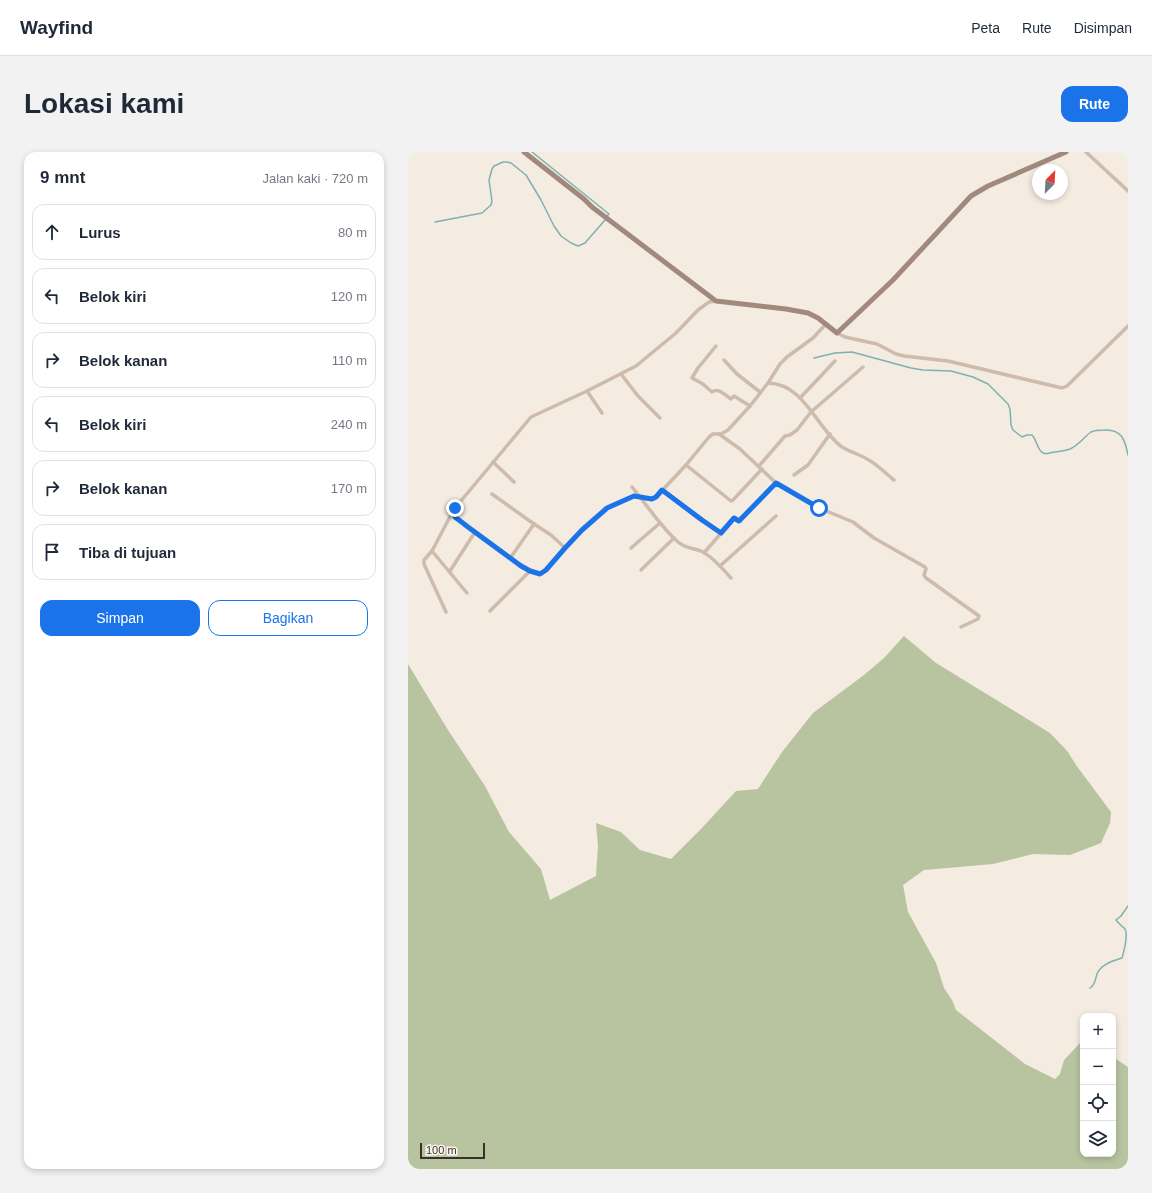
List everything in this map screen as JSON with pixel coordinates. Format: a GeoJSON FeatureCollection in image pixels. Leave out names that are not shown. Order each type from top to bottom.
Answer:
{"type":"FeatureCollection","features":[{"type":"Feature","properties":{"kind":"street"},"geometry":{"type":"LineString","coordinates":[[524,152],[592,207],[716,301]]}},
{"type":"Feature","properties":{"kind":"street"},"geometry":{"type":"LineString","coordinates":[[837,333],[893,280],[971,196],[988,186],[1066,152]]}},
{"type":"Feature","properties":{"kind":"street"},"geometry":{"type":"LineString","coordinates":[[1086,152],[1128,191]]}},
{"type":"Feature","properties":{"kind":"street"},"geometry":{"type":"LineString","coordinates":[[446,612],[424,564],[424,560],[432,551],[455,508],[531,417],[622,374],[646,359],[676,333],[698,310],[709,302],[716,301],[786,309],[808,314],[818,318],[837,333],[845,337],[877,344],[896,354],[948,360],[1062,388],[1067,386],[1128,326]]}},
{"type":"Feature","properties":{"kind":"street"},"geometry":{"type":"LineString","coordinates":[[455,508],[455,517],[511,557],[521,566],[538,574],[543,573],[592,520],[607,508],[631,496],[652,499],[656,497],[709,437],[713,434],[719,434],[728,430],[750,406],[768,383],[780,364],[813,338],[825,324]]}},
{"type":"Feature","properties":{"kind":"street"},"geometry":{"type":"LineString","coordinates":[[716,346],[692,378],[712,392],[714,390],[718,390],[731,399],[734,396],[750,406]]}},
{"type":"Feature","properties":{"kind":"street"},"geometry":{"type":"LineString","coordinates":[[724,360],[737,374],[760,392]]}},
{"type":"Feature","properties":{"kind":"street"},"geometry":{"type":"LineString","coordinates":[[800,398],[835,361]]}},
{"type":"Feature","properties":{"kind":"street"},"geometry":{"type":"LineString","coordinates":[[686,464],[727,501],[733,500],[761,468],[782,439],[797,430],[811,412],[863,366]]}},
{"type":"Feature","properties":{"kind":"street"},"geometry":{"type":"LineString","coordinates":[[622,374],[638,396],[660,418]]}},
{"type":"Feature","properties":{"kind":"street"},"geometry":{"type":"LineString","coordinates":[[768,383],[776,383],[785,386],[800,398],[842,447],[868,460],[894,480]]}},
{"type":"Feature","properties":{"kind":"street"},"geometry":{"type":"LineString","coordinates":[[587,391],[602,413]]}},
{"type":"Feature","properties":{"kind":"street"},"geometry":{"type":"LineString","coordinates":[[719,434],[740,449],[776,483],[819,508],[853,522],[874,538],[925,567],[926,569],[924,575],[926,578],[979,616],[978,619],[961,627]]}},
{"type":"Feature","properties":{"kind":"street"},"geometry":{"type":"LineString","coordinates":[[794,475],[808,465],[830,434]]}},
{"type":"Feature","properties":{"kind":"street"},"geometry":{"type":"LineString","coordinates":[[493,462],[514,482]]}},
{"type":"Feature","properties":{"kind":"street"},"geometry":{"type":"LineString","coordinates":[[704,553],[734,518],[739,521],[776,483]]}},
{"type":"Feature","properties":{"kind":"street"},"geometry":{"type":"LineString","coordinates":[[632,487],[660,523],[674,538],[684,546],[704,553],[720,566],[731,578]]}},
{"type":"Feature","properties":{"kind":"street"},"geometry":{"type":"LineString","coordinates":[[662,490],[721,533]]}},
{"type":"Feature","properties":{"kind":"street"},"geometry":{"type":"LineString","coordinates":[[492,494],[551,535],[565,548]]}},
{"type":"Feature","properties":{"kind":"street"},"geometry":{"type":"LineString","coordinates":[[720,566],[776,516]]}},
{"type":"Feature","properties":{"kind":"street"},"geometry":{"type":"LineString","coordinates":[[631,548],[660,523]]}},
{"type":"Feature","properties":{"kind":"street"},"geometry":{"type":"LineString","coordinates":[[511,557],[534,524]]}},
{"type":"Feature","properties":{"kind":"street"},"geometry":{"type":"LineString","coordinates":[[450,571],[475,532]]}},
{"type":"Feature","properties":{"kind":"street"},"geometry":{"type":"LineString","coordinates":[[641,570],[674,538]]}},
{"type":"Feature","properties":{"kind":"street"},"geometry":{"type":"LineString","coordinates":[[432,551],[468,593]]}},
{"type":"Feature","properties":{"kind":"street"},"geometry":{"type":"LineString","coordinates":[[490,611],[530,571]]}},
{"type":"Feature","properties":{"kind":"green space"},"geometry":{"type":"Polygon","coordinates":[[[904,636],[936,663],[1050,733],[1068,752],[1111,812],[1110,823],[1101,843],[1070,855],[1033,854],[993,864],[924,870],[903,885],[908,912],[936,963],[944,988],[952,1000],[956,1010],[1025,1064],[1055,1079],[1060,1074],[1064,1060],[1080,1043],[1080,1157],[1116,1157],[1116,1059],[1128,1067],[1128,1169],[408,1169],[408,664],[448,730],[485,786],[509,832],[541,869],[550,900],[596,876],[598,846],[596,823],[621,832],[640,850],[671,859],[736,791],[758,789],[782,752],[813,713],[884,658],[904,636]]]}},
{"type":"Feature","properties":{"kind":"waterway"},"geometry":{"type":"LineString","coordinates":[[532,152],[609,214],[607,216]]}},
{"type":"Feature","properties":{"kind":"waterway"},"geometry":{"type":"LineString","coordinates":[[435,222],[482,213],[491,205],[492,201],[489,180],[492,169],[494,166],[503,162],[511,163],[526,175],[554,226],[561,236],[571,243],[578,246],[585,243],[605,220]]}},
{"type":"Feature","properties":{"kind":"waterway"},"geometry":{"type":"LineString","coordinates":[[814,358],[835,353],[852,352],[911,368],[951,371],[973,377],[988,384],[1008,404],[1013,430],[1022,437],[1032,435],[1039,450],[1044,454],[1070,449],[1091,432],[1096,430],[1110,430],[1115,431],[1122,436],[1128,455]]}},
{"type":"Feature","properties":{"kind":"waterway"},"geometry":{"type":"LineString","coordinates":[[1090,988],[1101,968],[1108,963],[1122,958],[1126,932],[1116,920],[1128,906]]}},
{"type":"Feature","properties":{"kind":"route"},"geometry":{"type":"LineString","coordinates":[[455,508],[455,517],[511,557],[521,566],[540,574],[546,570],[592,520],[607,508],[631,496],[652,499],[662,490],[721,533],[734,518],[739,521],[776,483],[819,508]]}}]}
